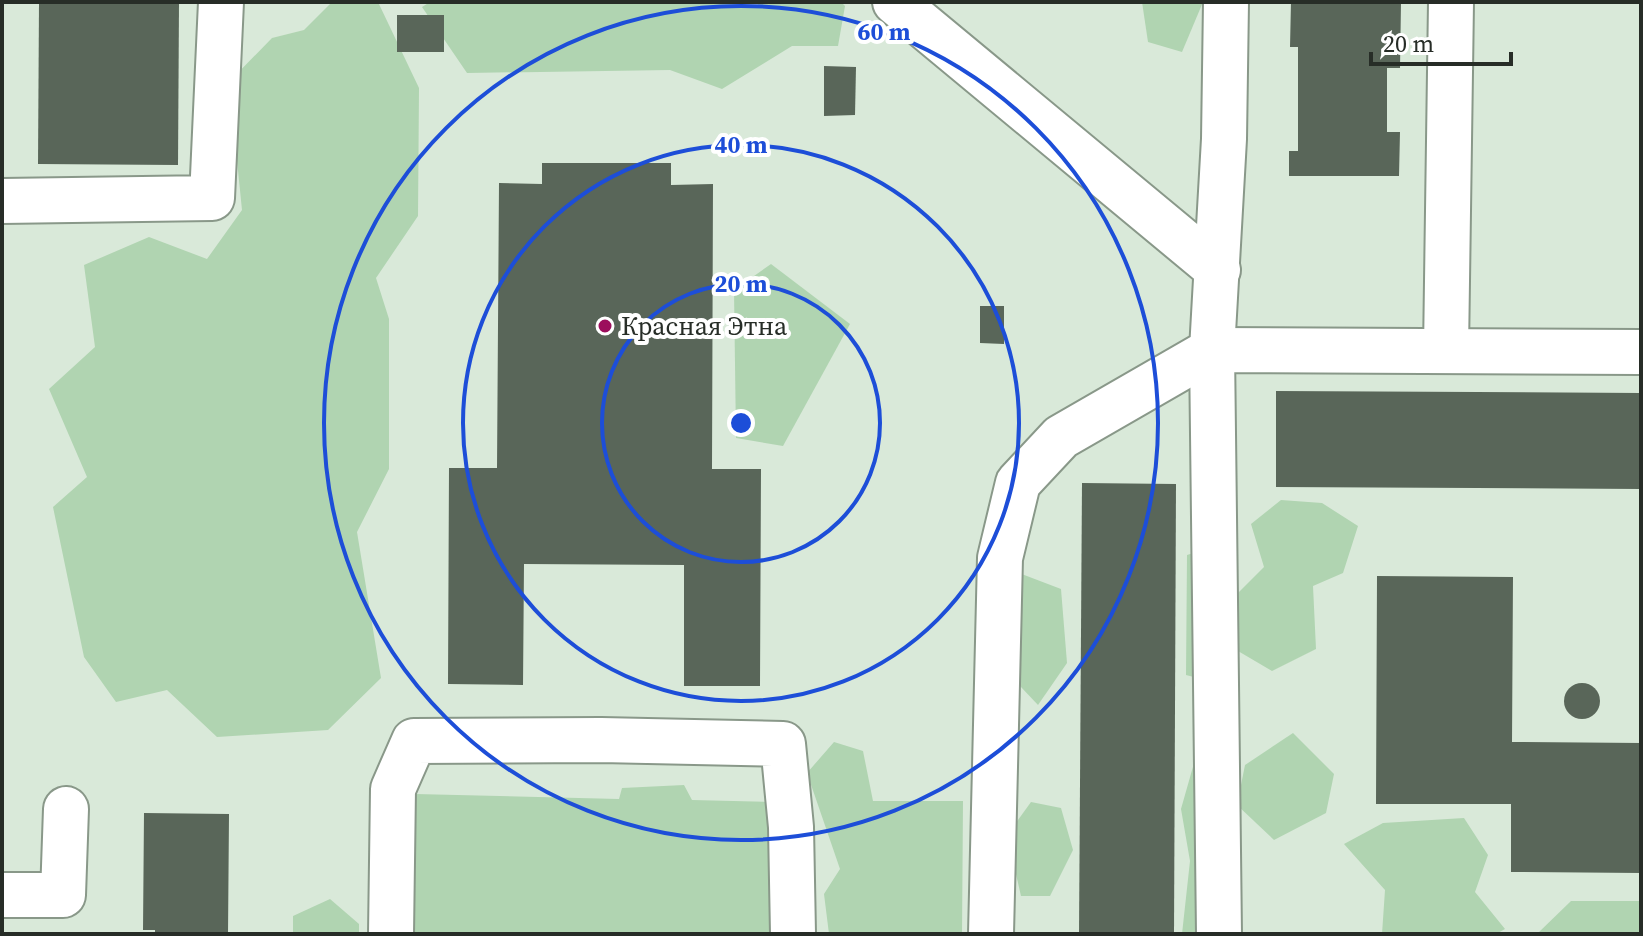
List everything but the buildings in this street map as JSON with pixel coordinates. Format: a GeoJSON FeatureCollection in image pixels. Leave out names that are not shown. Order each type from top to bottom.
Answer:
{"type":"FeatureCollection","features":[{"type":"Feature","properties":{"kind":"lane"},"geometry":{"type":"LineString","coordinates":[[2,201],[212,198],[221,2]]}},
{"type":"Feature","properties":{"kind":"lane"},"geometry":{"type":"LineString","coordinates":[[895,2],[1218,270]]}},
{"type":"Feature","properties":{"kind":"lane"},"geometry":{"type":"LineString","coordinates":[[1219,934],[1212,350],[1224,139],[1226,2]]}},
{"type":"Feature","properties":{"kind":"lane"},"geometry":{"type":"LineString","coordinates":[[1446,351],[1451,2]]}},
{"type":"Feature","properties":{"kind":"lane"},"geometry":{"type":"LineString","coordinates":[[991,934],[1000,558],[1018,483],[1061,437],[1212,350],[1641,352]]}},
{"type":"Feature","properties":{"kind":"lane"},"geometry":{"type":"LineString","coordinates":[[391,934],[393,789],[414,741],[601,740],[783,744],[791,827],[793,934]]}},
{"type":"Feature","properties":{"kind":"lane"},"geometry":{"type":"LineString","coordinates":[[2,895],[63,895],[66,809]]}},
{"type":"Feature","properties":{"kind":"green space"},"geometry":{"type":"Polygon","coordinates":[[[332,2],[378,2],[419,88],[418,216],[376,278],[389,319],[389,469],[357,532],[381,678],[328,730],[217,737],[167,690],[116,702],[84,657],[53,507],[87,477],[49,389],[95,347],[84,265],[149,237],[207,259],[242,210],[229,82],[272,38],[304,30],[332,2]]]}},
{"type":"Feature","properties":{"kind":"green space"},"geometry":{"type":"Polygon","coordinates":[[[430,2],[733,2],[756,7],[760,2],[841,2],[845,6],[838,46],[792,46],[722,89],[670,70],[467,73],[422,7],[430,2]]]}},
{"type":"Feature","properties":{"kind":"green space"},"geometry":{"type":"Polygon","coordinates":[[[1142,2],[1203,2],[1182,52],[1148,42],[1142,2]]]}},
{"type":"Feature","properties":{"kind":"green space"},"geometry":{"type":"Polygon","coordinates":[[[771,264],[850,324],[783,446],[736,438],[734,290],[771,264]]]}},
{"type":"Feature","properties":{"kind":"green space"},"geometry":{"type":"Polygon","coordinates":[[[1281,500],[1322,503],[1358,526],[1343,573],[1313,586],[1316,649],[1272,671],[1238,651],[1221,684],[1186,675],[1187,555],[1203,550],[1234,597],[1264,567],[1251,524],[1281,500]]]}},
{"type":"Feature","properties":{"kind":"green space"},"geometry":{"type":"Polygon","coordinates":[[[1019,573],[1061,589],[1067,663],[1038,705],[1004,669],[1019,573]]]}},
{"type":"Feature","properties":{"kind":"green space"},"geometry":{"type":"Polygon","coordinates":[[[1293,733],[1334,774],[1326,813],[1274,840],[1237,805],[1245,765],[1293,733]]]}},
{"type":"Feature","properties":{"kind":"green space"},"geometry":{"type":"Polygon","coordinates":[[[834,742],[863,751],[873,801],[963,801],[962,934],[829,934],[824,894],[840,869],[807,773],[834,742]]]}},
{"type":"Feature","properties":{"kind":"green space"},"geometry":{"type":"Polygon","coordinates":[[[1198,749],[1233,934],[1182,934],[1190,861],[1181,809],[1198,749]]]}},
{"type":"Feature","properties":{"kind":"green space"},"geometry":{"type":"Polygon","coordinates":[[[684,785],[692,800],[778,802],[777,934],[412,934],[405,840],[415,835],[415,794],[619,799],[622,788],[684,785]]]}},
{"type":"Feature","properties":{"kind":"green space"},"geometry":{"type":"Polygon","coordinates":[[[1031,802],[1061,808],[1073,850],[1050,896],[1021,896],[1007,835],[1031,802]]]}},
{"type":"Feature","properties":{"kind":"green space"},"geometry":{"type":"Polygon","coordinates":[[[1464,818],[1488,855],[1475,892],[1505,929],[1496,934],[1382,934],[1385,890],[1344,844],[1383,823],[1464,818]]]}},
{"type":"Feature","properties":{"kind":"green space"},"geometry":{"type":"Polygon","coordinates":[[[330,899],[359,924],[359,934],[293,934],[293,916],[330,899]]]}},
{"type":"Feature","properties":{"kind":"green space"},"geometry":{"type":"Polygon","coordinates":[[[1571,901],[1641,901],[1641,934],[1537,934],[1571,901]]]}},
{"type":"Feature","properties":{"kind":"place","name":"Красная Этна"},"geometry":{"type":"Point","coordinates":[605,326]}}]}
